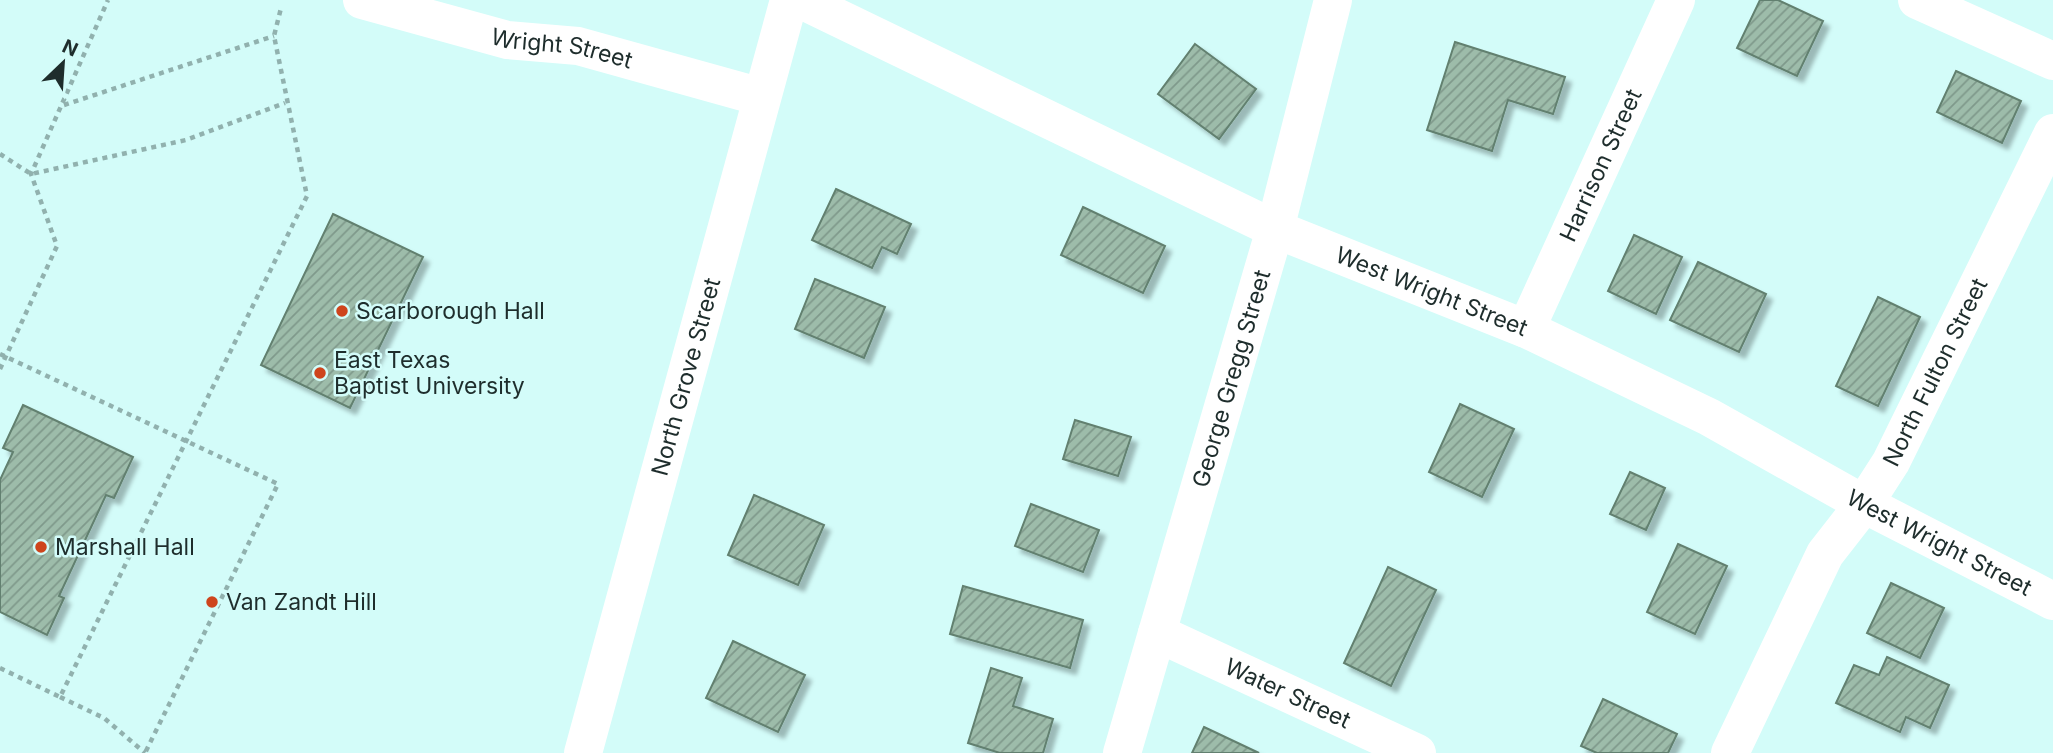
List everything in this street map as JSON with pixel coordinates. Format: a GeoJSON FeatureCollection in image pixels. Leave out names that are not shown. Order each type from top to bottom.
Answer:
{"type":"FeatureCollection","features":[{"type":"Feature","properties":{"kind":"street","name":"Wright Street"},"geometry":{"type":"LineString","coordinates":[[362,0],[507,40],[578,46],[761,97]]}},
{"type":"Feature","properties":{"kind":"street","name":"North Grove Street"},"geometry":{"type":"LineString","coordinates":[[583,753],[789,0]]}},
{"type":"Feature","properties":{"kind":"street","name":"West Wright Street"},"geometry":{"type":"LineString","coordinates":[[801,0],[1275,229],[1526,329],[1709,417],[1864,504],[2053,601]]}},
{"type":"Feature","properties":{"kind":"street","name":"George Gregg Street"},"geometry":{"type":"LineString","coordinates":[[1122,753],[1275,229],[1333,0]]}},
{"type":"Feature","properties":{"kind":"street","name":"Harrison Street"},"geometry":{"type":"LineString","coordinates":[[1526,329],[1676,0]]}},
{"type":"Feature","properties":{"kind":"street"},"geometry":{"type":"LineString","coordinates":[[1917,0],[2053,61]]}},
{"type":"Feature","properties":{"kind":"street","name":"North Fulton Street"},"geometry":{"type":"LineString","coordinates":[[1730,753],[1825,554],[1864,504],[1891,462],[2053,133]]}},
{"type":"Feature","properties":{"kind":"street","name":"Water Street"},"geometry":{"type":"LineString","coordinates":[[1157,633],[1417,753]]}},
{"type":"Feature","properties":{"kind":"path"},"geometry":{"type":"LineString","coordinates":[[31,174],[108,0]]}},
{"type":"Feature","properties":{"kind":"path"},"geometry":{"type":"LineString","coordinates":[[60,697],[307,196],[285,103],[274,36],[281,8]]}},
{"type":"Feature","properties":{"kind":"path"},"geometry":{"type":"LineString","coordinates":[[63,106],[274,36]]}},
{"type":"Feature","properties":{"kind":"path"},"geometry":{"type":"LineString","coordinates":[[31,174],[186,140],[285,103]]}},
{"type":"Feature","properties":{"kind":"path"},"geometry":{"type":"LineString","coordinates":[[0,369],[3,356],[57,246],[31,174],[1,157]]}},
{"type":"Feature","properties":{"kind":"path"},"geometry":{"type":"LineString","coordinates":[[0,668],[104,718],[145,753],[278,484],[3,356]]}},
{"type":"Feature","properties":{"kind":"building"},"geometry":{"type":"Polygon","coordinates":[[[1760,0],[1778,0],[1823,21],[1797,76],[1737,48],[1760,0]]]}},
{"type":"Feature","properties":{"kind":"building"},"geometry":{"type":"Polygon","coordinates":[[[1455,42],[1565,77],[1553,114],[1508,100],[1492,151],[1427,130],[1455,42]]]}},
{"type":"Feature","properties":{"kind":"building"},"geometry":{"type":"Polygon","coordinates":[[[1195,44],[1256,89],[1219,139],[1158,94],[1195,44]]]}},
{"type":"Feature","properties":{"kind":"building"},"geometry":{"type":"Polygon","coordinates":[[[1956,71],[2021,101],[2002,143],[1937,112],[1956,71]]]}},
{"type":"Feature","properties":{"kind":"building"},"geometry":{"type":"Polygon","coordinates":[[[836,189],[911,224],[897,254],[882,247],[872,268],[812,240],[836,189]]]}},
{"type":"Feature","properties":{"kind":"building"},"geometry":{"type":"Polygon","coordinates":[[[1083,207],[1165,246],[1143,293],[1061,255],[1083,207]]]}},
{"type":"Feature","properties":{"kind":"building","name":"Scarborough Hall"},"geometry":{"type":"Polygon","coordinates":[[[333,214],[423,257],[350,408],[261,365],[333,214]]]}},
{"type":"Feature","properties":{"kind":"building"},"geometry":{"type":"Polygon","coordinates":[[[1634,235],[1682,257],[1656,314],[1608,291],[1634,235]]]}},
{"type":"Feature","properties":{"kind":"building"},"geometry":{"type":"Polygon","coordinates":[[[1698,262],[1766,294],[1739,352],[1670,320],[1698,262]]]}},
{"type":"Feature","properties":{"kind":"building"},"geometry":{"type":"Polygon","coordinates":[[[815,279],[885,307],[864,358],[795,329],[815,279]]]}},
{"type":"Feature","properties":{"kind":"building"},"geometry":{"type":"Polygon","coordinates":[[[1878,297],[1920,317],[1878,406],[1836,386],[1878,297]]]}},
{"type":"Feature","properties":{"kind":"building"},"geometry":{"type":"Polygon","coordinates":[[[1460,404],[1514,429],[1482,497],[1429,472],[1460,404]]]}},
{"type":"Feature","properties":{"kind":"building","name":"Marshall Hall"},"geometry":{"type":"Polygon","coordinates":[[[23,405],[133,457],[114,498],[106,495],[59,596],[64,598],[47,635],[0,612],[0,480],[13,452],[3,448],[23,405]]]}},
{"type":"Feature","properties":{"kind":"building"},"geometry":{"type":"Polygon","coordinates":[[[1075,420],[1131,437],[1118,476],[1063,459],[1075,420]]]}},
{"type":"Feature","properties":{"kind":"building"},"geometry":{"type":"Polygon","coordinates":[[[1630,472],[1665,488],[1646,530],[1610,514],[1630,472]]]}},
{"type":"Feature","properties":{"kind":"building"},"geometry":{"type":"Polygon","coordinates":[[[754,495],[824,525],[798,585],[728,555],[754,495]]]}},
{"type":"Feature","properties":{"kind":"building"},"geometry":{"type":"Polygon","coordinates":[[[1031,504],[1099,530],[1083,572],[1015,546],[1031,504]]]}},
{"type":"Feature","properties":{"kind":"building"},"geometry":{"type":"Polygon","coordinates":[[[1678,544],[1727,566],[1695,634],[1647,612],[1678,544]]]}},
{"type":"Feature","properties":{"kind":"building"},"geometry":{"type":"Polygon","coordinates":[[[1388,567],[1436,590],[1391,686],[1344,663],[1388,567]]]}},
{"type":"Feature","properties":{"kind":"building"},"geometry":{"type":"Polygon","coordinates":[[[1891,583],[1944,608],[1920,658],[1867,633],[1891,583]]]}},
{"type":"Feature","properties":{"kind":"building"},"geometry":{"type":"Polygon","coordinates":[[[963,586],[1083,620],[1070,668],[950,634],[963,586]]]}},
{"type":"Feature","properties":{"kind":"building"},"geometry":{"type":"Polygon","coordinates":[[[733,641],[805,675],[778,732],[706,698],[733,641]]]}},
{"type":"Feature","properties":{"kind":"building"},"geometry":{"type":"Polygon","coordinates":[[[1887,657],[1949,685],[1930,728],[1906,717],[1900,732],[1836,703],[1854,665],[1879,675],[1887,657]]]}},
{"type":"Feature","properties":{"kind":"building"},"geometry":{"type":"Polygon","coordinates":[[[991,668],[1022,678],[1013,706],[1053,719],[1043,753],[1000,753],[968,743],[991,668]]]}},
{"type":"Feature","properties":{"kind":"building"},"geometry":{"type":"Polygon","coordinates":[[[1603,699],[1677,734],[1668,753],[1597,753],[1581,746],[1603,699]]]}},
{"type":"Feature","properties":{"kind":"building"},"geometry":{"type":"Polygon","coordinates":[[[1204,727],[1259,753],[1192,753],[1204,727]]]}},
{"type":"Feature","properties":{"kind":"place","name":"Scarborough Hall"},"geometry":{"type":"Point","coordinates":[342,311]}},
{"type":"Feature","properties":{"kind":"place","name":"East Texas Baptist University"},"geometry":{"type":"Point","coordinates":[320,373]}},
{"type":"Feature","properties":{"kind":"place","name":"Marshall Hall"},"geometry":{"type":"Point","coordinates":[41,547]}},
{"type":"Feature","properties":{"kind":"place","name":"Van Zandt Hill"},"geometry":{"type":"Point","coordinates":[212,602]}}]}
